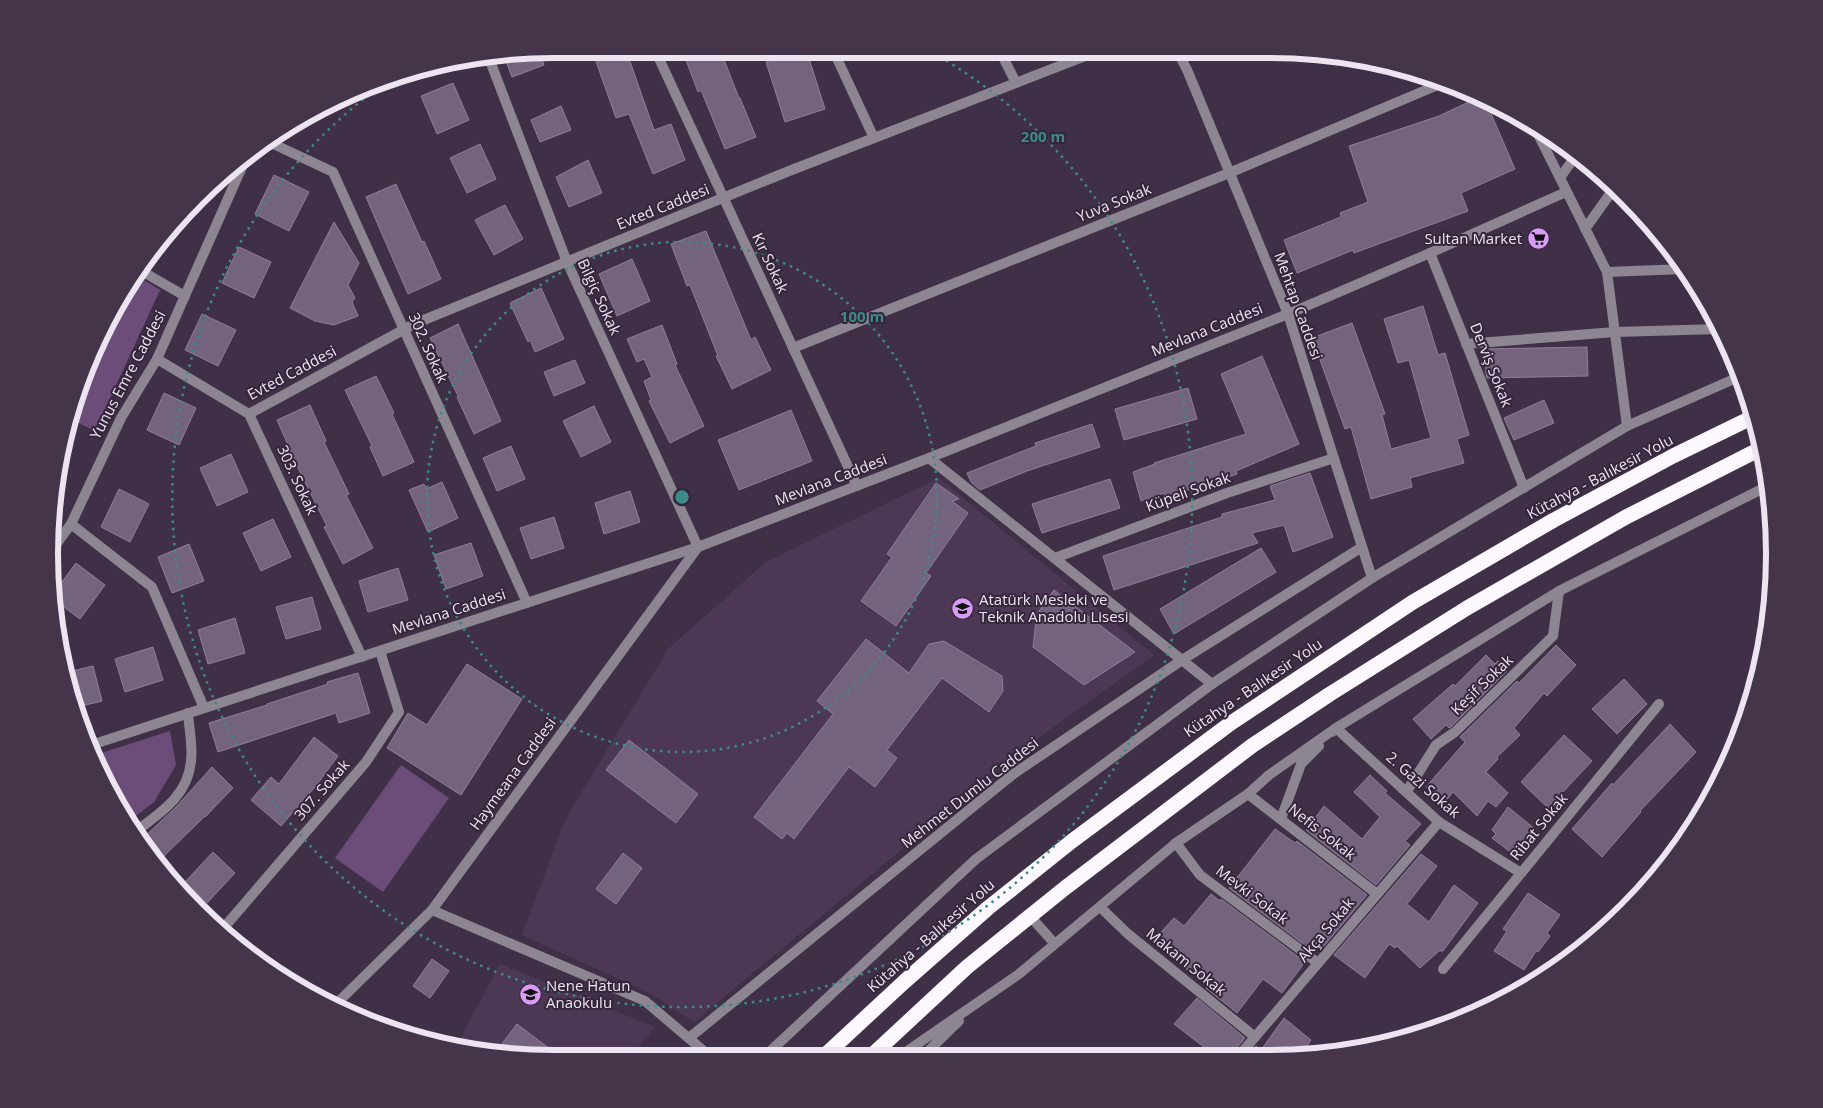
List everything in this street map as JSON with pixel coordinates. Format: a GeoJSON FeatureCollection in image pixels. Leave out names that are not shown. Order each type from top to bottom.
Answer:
{"type":"FeatureCollection","features":[{"type":"Feature","properties":{"kind":"highway","name":"Kütahya - Balıkesir Yolu"},"geometry":{"type":"LineString","coordinates":[[831,1050],[988,908],[1086,830],[1230,722],[1413,602],[1571,511],[1673,456],[1747,420]]}},
{"type":"Feature","properties":{"kind":"highway"},"geometry":{"type":"LineString","coordinates":[[878,1050],[967,967],[1175,803],[1252,746],[1338,689],[1467,608],[1618,522],[1755,452]]}},
{"type":"Feature","properties":{"kind":"street","name":"Kır Sokak"},"geometry":{"type":"LineString","coordinates":[[659,58],[857,486]]}},
{"type":"Feature","properties":{"kind":"street"},"geometry":{"type":"LineString","coordinates":[[837,58],[874,138]]}},
{"type":"Feature","properties":{"kind":"street"},"geometry":{"type":"LineString","coordinates":[[1004,58],[1016,83]]}},
{"type":"Feature","properties":{"kind":"street","name":"Evted Caddesi"},"geometry":{"type":"LineString","coordinates":[[249,414],[403,330],[724,198],[1080,58]]}},
{"type":"Feature","properties":{"kind":"street","name":"Mehtap Caddesi"},"geometry":{"type":"LineString","coordinates":[[1180,58],[1288,314],[1372,578]]}},
{"type":"Feature","properties":{"kind":"street","name":"Bilgiç Sokak"},"geometry":{"type":"LineString","coordinates":[[489,62],[567,262],[698,547]]}},
{"type":"Feature","properties":{"kind":"street","name":"Yuva Sokak"},"geometry":{"type":"LineString","coordinates":[[793,348],[1229,173],[1435,86]]}},
{"type":"Feature","properties":{"kind":"street"},"geometry":{"type":"LineString","coordinates":[[1540,138],[1607,272],[1627,426]]}},
{"type":"Feature","properties":{"kind":"street","name":"302. Sokak"},"geometry":{"type":"LineString","coordinates":[[274,144],[334,172],[403,330],[527,603]]}},
{"type":"Feature","properties":{"kind":"street"},"geometry":{"type":"LineString","coordinates":[[1560,178],[1572,161]]}},
{"type":"Feature","properties":{"kind":"street","name":"Yunus Emre Caddesi"},"geometry":{"type":"LineString","coordinates":[[58,541],[71,524],[121,418],[157,359],[241,169]]}},
{"type":"Feature","properties":{"kind":"street","name":"Mevlana Caddesi"},"geometry":{"type":"LineString","coordinates":[[95,744],[698,547],[929,458],[1288,314],[1566,192]]}},
{"type":"Feature","properties":{"kind":"street"},"geometry":{"type":"LineString","coordinates":[[1586,229],[1610,194]]}},
{"type":"Feature","properties":{"kind":"street","name":"Derviş Sokak"},"geometry":{"type":"LineString","coordinates":[[1430,253],[1524,488]]}},
{"type":"Feature","properties":{"kind":"street"},"geometry":{"type":"LineString","coordinates":[[1607,272],[1676,269]]}},
{"type":"Feature","properties":{"kind":"street"},"geometry":{"type":"LineString","coordinates":[[145,273],[185,296]]}},
{"type":"Feature","properties":{"kind":"street"},"geometry":{"type":"LineString","coordinates":[[1466,344],[1616,332],[1711,329]]}},
{"type":"Feature","properties":{"kind":"street"},"geometry":{"type":"LineString","coordinates":[[157,359],[249,414]]}},
{"type":"Feature","properties":{"kind":"street"},"geometry":{"type":"LineString","coordinates":[[772,1050],[976,859],[1212,684],[1372,578],[1627,426],[1734,379]]}},
{"type":"Feature","properties":{"kind":"street","name":"303. Sokak"},"geometry":{"type":"LineString","coordinates":[[249,414],[362,657]]}},
{"type":"Feature","properties":{"kind":"street"},"geometry":{"type":"LineString","coordinates":[[929,458],[1212,684]]}},
{"type":"Feature","properties":{"kind":"street","name":"Küpeli Sokak"},"geometry":{"type":"LineString","coordinates":[[1055,558],[1227,493],[1334,458]]}},
{"type":"Feature","properties":{"kind":"street"},"geometry":{"type":"LineString","coordinates":[[909,1050],[1019,974],[1176,843],[1248,794],[1269,775],[1336,728],[1559,591],[1761,489]]}},
{"type":"Feature","properties":{"kind":"street"},"geometry":{"type":"LineString","coordinates":[[71,524],[152,587],[204,708]]}},
{"type":"Feature","properties":{"kind":"street","name":"Haymeana Caddesi"},"geometry":{"type":"LineString","coordinates":[[339,1001],[432,910],[698,547]]}},
{"type":"Feature","properties":{"kind":"street","name":"Mehmet Dumlu Caddesi"},"geometry":{"type":"LineString","coordinates":[[689,1038],[1012,775],[1182,660],[1362,547]]}},
{"type":"Feature","properties":{"kind":"street","name":"Keşif Sokak"},"geometry":{"type":"LineString","coordinates":[[1407,791],[1436,745],[1455,732],[1553,636],[1559,591]]}},
{"type":"Feature","properties":{"kind":"street","name":"307. Sokak"},"geometry":{"type":"LineString","coordinates":[[226,926],[366,762],[399,712],[380,651]]}},
{"type":"Feature","properties":{"kind":"street","name":"Ribat Sokak"},"geometry":{"type":"LineString","coordinates":[[1443,969],[1659,704]]}},
{"type":"Feature","properties":{"kind":"street"},"geometry":{"type":"LineString","coordinates":[[140,828],[172,804],[186,781],[192,760],[188,714]]}},
{"type":"Feature","properties":{"kind":"street"},"geometry":{"type":"LineString","coordinates":[[1281,819],[1301,764],[1336,728]]}},
{"type":"Feature","properties":{"kind":"street","name":"2. Gazi Sokak"},"geometry":{"type":"LineString","coordinates":[[1336,728],[1439,822],[1521,873]]}},
{"type":"Feature","properties":{"kind":"street","name":"Nefis Sokak"},"geometry":{"type":"LineString","coordinates":[[1248,794],[1377,894]]}},
{"type":"Feature","properties":{"kind":"street","name":"Akça Sokak"},"geometry":{"type":"LineString","coordinates":[[1244,1050],[1439,822]]}},
{"type":"Feature","properties":{"kind":"street","name":"Mevki Sokak"},"geometry":{"type":"LineString","coordinates":[[1176,843],[1200,875],[1318,963]]}},
{"type":"Feature","properties":{"kind":"street","name":"Makam Sokak"},"geometry":{"type":"LineString","coordinates":[[1100,907],[1128,934],[1255,1037]]}},
{"type":"Feature","properties":{"kind":"street"},"geometry":{"type":"LineString","coordinates":[[432,910],[645,1001],[703,1050]]}},
{"type":"Feature","properties":{"kind":"street"},"geometry":{"type":"LineString","coordinates":[[1030,916],[1054,943]]}},
{"type":"Feature","properties":{"kind":"street"},"geometry":{"type":"LineString","coordinates":[[929,1050],[980,1002]]}},
{"type":"Feature","properties":{"kind":"shaded area"},"geometry":{"type":"Polygon","coordinates":[[[141,278],[160,290],[95,431],[75,421],[95,364],[109,334],[141,278]]]}},
{"type":"Feature","properties":{"kind":"shaded area"},"geometry":{"type":"Polygon","coordinates":[[[939,478],[1154,655],[1020,751],[694,1022],[650,993],[522,935],[566,818],[668,649],[766,562],[939,478]]]}},
{"type":"Feature","properties":{"kind":"shaded area"},"geometry":{"type":"Polygon","coordinates":[[[170,731],[176,765],[154,802],[134,818],[99,754],[170,731]]]}},
{"type":"Feature","properties":{"kind":"shaded area"},"geometry":{"type":"Polygon","coordinates":[[[401,765],[449,798],[383,892],[335,858],[401,765]]]}},
{"type":"Feature","properties":{"kind":"shaded area","name":"Nene Hatun Anaokulu"},"geometry":{"type":"Polygon","coordinates":[[[500,964],[655,1027],[636,1050],[522,1049],[459,1041],[500,964]]]}},
{"type":"Feature","properties":{"kind":"building"},"geometry":{"type":"Polygon","coordinates":[[[542,58],[544,65],[512,77],[506,60],[542,58]]]}},
{"type":"Feature","properties":{"kind":"building"},"geometry":{"type":"Polygon","coordinates":[[[595,58],[629,58],[654,130],[671,124],[685,160],[653,174],[629,114],[616,118],[595,58]]]}},
{"type":"Feature","properties":{"kind":"building"},"geometry":{"type":"Polygon","coordinates":[[[685,58],[723,58],[756,137],[725,149],[701,90],[698,92],[685,58]]]}},
{"type":"Feature","properties":{"kind":"building"},"geometry":{"type":"Polygon","coordinates":[[[779,58],[809,58],[825,109],[785,122],[766,62],[779,58]]]}},
{"type":"Feature","properties":{"kind":"building"},"geometry":{"type":"Polygon","coordinates":[[[453,83],[469,120],[437,134],[421,96],[453,83]]]}},
{"type":"Feature","properties":{"kind":"building"},"geometry":{"type":"Polygon","coordinates":[[[1471,101],[1489,109],[1515,169],[1461,193],[1468,211],[1354,253],[1353,250],[1297,273],[1284,240],[1341,217],[1340,213],[1368,202],[1349,146],[1439,116],[1471,101]]]}},
{"type":"Feature","properties":{"kind":"building"},"geometry":{"type":"Polygon","coordinates":[[[561,106],[571,130],[540,142],[531,120],[561,106]]]}},
{"type":"Feature","properties":{"kind":"building"},"geometry":{"type":"Polygon","coordinates":[[[480,144],[496,179],[467,193],[450,158],[480,144]]]}},
{"type":"Feature","properties":{"kind":"building"},"geometry":{"type":"Polygon","coordinates":[[[588,160],[602,193],[569,207],[556,177],[588,160]]]}},
{"type":"Feature","properties":{"kind":"building"},"geometry":{"type":"Polygon","coordinates":[[[274,175],[309,192],[289,231],[255,214],[274,175]]]}},
{"type":"Feature","properties":{"kind":"building"},"geometry":{"type":"Polygon","coordinates":[[[396,184],[441,279],[408,294],[366,197],[396,184]]]}},
{"type":"Feature","properties":{"kind":"building"},"geometry":{"type":"Polygon","coordinates":[[[505,205],[523,239],[494,255],[475,220],[505,205]]]}},
{"type":"Feature","properties":{"kind":"building"},"geometry":{"type":"Polygon","coordinates":[[[334,222],[359,263],[348,285],[355,298],[352,302],[358,316],[334,325],[315,321],[290,308],[334,222]]]}},
{"type":"Feature","properties":{"kind":"building"},"geometry":{"type":"Polygon","coordinates":[[[706,231],[751,340],[755,337],[771,370],[732,389],[716,356],[718,356],[690,285],[687,286],[671,244],[706,231]]]}},
{"type":"Feature","properties":{"kind":"building"},"geometry":{"type":"Polygon","coordinates":[[[239,247],[271,262],[254,298],[222,283],[239,247]]]}},
{"type":"Feature","properties":{"kind":"building"},"geometry":{"type":"Polygon","coordinates":[[[632,259],[650,301],[617,316],[599,274],[632,259]]]}},
{"type":"Feature","properties":{"kind":"building"},"geometry":{"type":"Polygon","coordinates":[[[541,288],[564,339],[535,352],[530,340],[528,342],[510,303],[541,288]]]}},
{"type":"Feature","properties":{"kind":"building"},"geometry":{"type":"Polygon","coordinates":[[[1423,306],[1438,355],[1445,353],[1469,435],[1457,439],[1464,463],[1410,478],[1412,487],[1371,499],[1351,427],[1345,429],[1312,338],[1352,323],[1385,414],[1382,415],[1391,449],[1431,438],[1409,360],[1398,363],[1384,319],[1423,306]]]}},
{"type":"Feature","properties":{"kind":"building"},"geometry":{"type":"Polygon","coordinates":[[[202,314],[236,330],[218,366],[185,350],[202,314]]]}},
{"type":"Feature","properties":{"kind":"building"},"geometry":{"type":"Polygon","coordinates":[[[458,324],[501,421],[474,434],[430,338],[458,324]]]}},
{"type":"Feature","properties":{"kind":"building"},"geometry":{"type":"Polygon","coordinates":[[[662,325],[677,364],[675,365],[704,426],[670,443],[649,401],[651,400],[644,381],[652,377],[644,359],[637,362],[627,339],[662,325]]]}},
{"type":"Feature","properties":{"kind":"building"},"geometry":{"type":"Polygon","coordinates":[[[1587,347],[1588,376],[1487,378],[1485,349],[1587,347]]]}},
{"type":"Feature","properties":{"kind":"building"},"geometry":{"type":"Polygon","coordinates":[[[1262,356],[1299,444],[1236,471],[1237,474],[1165,497],[1164,493],[1141,501],[1133,472],[1154,463],[1246,434],[1221,374],[1262,356]]]}},
{"type":"Feature","properties":{"kind":"building"},"geometry":{"type":"Polygon","coordinates":[[[575,360],[585,383],[554,396],[544,372],[575,360]]]}},
{"type":"Feature","properties":{"kind":"building"},"geometry":{"type":"Polygon","coordinates":[[[376,376],[394,413],[392,414],[414,462],[383,476],[370,447],[372,446],[345,390],[376,376]]]}},
{"type":"Feature","properties":{"kind":"building"},"geometry":{"type":"Polygon","coordinates":[[[1188,388],[1197,419],[1124,440],[1115,409],[1188,388]]]}},
{"type":"Feature","properties":{"kind":"building"},"geometry":{"type":"Polygon","coordinates":[[[164,393],[196,408],[179,445],[147,430],[164,393]]]}},
{"type":"Feature","properties":{"kind":"building"},"geometry":{"type":"Polygon","coordinates":[[[1544,400],[1554,423],[1514,440],[1504,418],[1544,400]]]}},
{"type":"Feature","properties":{"kind":"building"},"geometry":{"type":"Polygon","coordinates":[[[310,405],[326,441],[324,442],[349,494],[346,495],[373,548],[343,564],[324,527],[327,526],[277,420],[310,405]]]}},
{"type":"Feature","properties":{"kind":"building"},"geometry":{"type":"Polygon","coordinates":[[[594,406],[611,442],[581,457],[563,421],[594,406]]]}},
{"type":"Feature","properties":{"kind":"building"},"geometry":{"type":"Polygon","coordinates":[[[791,410],[812,461],[739,490],[718,440],[791,410]]]}},
{"type":"Feature","properties":{"kind":"building"},"geometry":{"type":"Polygon","coordinates":[[[1092,424],[1100,447],[1027,471],[980,490],[971,482],[967,473],[1036,446],[1035,443],[1092,424]]]}},
{"type":"Feature","properties":{"kind":"building"},"geometry":{"type":"Polygon","coordinates":[[[511,446],[525,479],[497,491],[483,458],[511,446]]]}},
{"type":"Feature","properties":{"kind":"building"},"geometry":{"type":"Polygon","coordinates":[[[231,454],[248,492],[217,506],[200,468],[231,454]]]}},
{"type":"Feature","properties":{"kind":"building"},"geometry":{"type":"Polygon","coordinates":[[[1310,473],[1333,537],[1293,552],[1284,525],[1252,533],[1258,543],[1114,590],[1103,556],[1222,517],[1222,514],[1275,500],[1270,486],[1310,473]]]}},
{"type":"Feature","properties":{"kind":"building"},"geometry":{"type":"Polygon","coordinates":[[[1110,479],[1120,508],[1042,533],[1032,504],[1110,479]]]}},
{"type":"Feature","properties":{"kind":"building"},"geometry":{"type":"Polygon","coordinates":[[[442,482],[458,518],[428,532],[409,490],[424,484],[426,489],[442,482]]]}},
{"type":"Feature","properties":{"kind":"building"},"geometry":{"type":"Polygon","coordinates":[[[936,483],[959,499],[952,501],[968,513],[926,573],[931,576],[896,626],[861,601],[892,557],[887,554],[936,483]]]}},
{"type":"Feature","properties":{"kind":"building"},"geometry":{"type":"Polygon","coordinates":[[[119,489],[149,504],[130,542],[101,527],[119,489]]]}},
{"type":"Feature","properties":{"kind":"building"},"geometry":{"type":"Polygon","coordinates":[[[630,491],[640,522],[604,534],[595,503],[630,491]]]}},
{"type":"Feature","properties":{"kind":"building"},"geometry":{"type":"Polygon","coordinates":[[[554,517],[564,548],[531,559],[520,528],[554,517]]]}},
{"type":"Feature","properties":{"kind":"building"},"geometry":{"type":"Polygon","coordinates":[[[273,519],[291,557],[261,571],[243,533],[273,519]]]}},
{"type":"Feature","properties":{"kind":"building"},"geometry":{"type":"Polygon","coordinates":[[[471,543],[483,576],[446,589],[434,555],[471,543]]]}},
{"type":"Feature","properties":{"kind":"building"},"geometry":{"type":"Polygon","coordinates":[[[189,544],[204,581],[172,593],[158,557],[189,544]]]}},
{"type":"Feature","properties":{"kind":"building"},"geometry":{"type":"Polygon","coordinates":[[[1261,548],[1276,572],[1174,634],[1160,609],[1261,548]]]}},
{"type":"Feature","properties":{"kind":"building"},"geometry":{"type":"Polygon","coordinates":[[[76,563],[105,585],[80,619],[61,605],[59,586],[76,563]]]}},
{"type":"Feature","properties":{"kind":"building"},"geometry":{"type":"Polygon","coordinates":[[[398,568],[408,600],[368,612],[359,581],[398,568]]]}},
{"type":"Feature","properties":{"kind":"building"},"geometry":{"type":"Polygon","coordinates":[[[1054,590],[1135,652],[1084,685],[1033,647],[1037,614],[1054,590]]]}},
{"type":"Feature","properties":{"kind":"building"},"geometry":{"type":"Polygon","coordinates":[[[312,597],[321,629],[286,639],[276,607],[312,597]]]}},
{"type":"Feature","properties":{"kind":"building"},"geometry":{"type":"Polygon","coordinates":[[[235,618],[245,653],[208,664],[198,630],[235,618]]]}},
{"type":"Feature","properties":{"kind":"building"},"geometry":{"type":"Polygon","coordinates":[[[866,639],[909,673],[929,644],[944,641],[1002,676],[1003,691],[989,712],[942,678],[887,750],[897,758],[875,787],[849,767],[794,839],[787,833],[782,839],[754,817],[833,714],[817,701],[866,639]]]}},
{"type":"Feature","properties":{"kind":"building"},"geometry":{"type":"Polygon","coordinates":[[[1556,645],[1576,665],[1547,696],[1544,693],[1514,728],[1520,735],[1497,757],[1498,759],[1486,772],[1508,793],[1496,807],[1488,801],[1477,816],[1453,792],[1444,803],[1426,787],[1465,742],[1460,737],[1517,681],[1519,683],[1556,645]]]}},
{"type":"Feature","properties":{"kind":"building"},"geometry":{"type":"Polygon","coordinates":[[[153,647],[163,680],[125,692],[115,659],[153,647]]]}},
{"type":"Feature","properties":{"kind":"building"},"geometry":{"type":"Polygon","coordinates":[[[1486,655],[1495,664],[1498,661],[1507,671],[1451,727],[1449,728],[1446,725],[1431,739],[1413,719],[1453,684],[1455,686],[1486,655]]]}},
{"type":"Feature","properties":{"kind":"building"},"geometry":{"type":"Polygon","coordinates":[[[467,664],[522,699],[461,795],[387,748],[408,713],[427,725],[467,664]]]}},
{"type":"Feature","properties":{"kind":"building"},"geometry":{"type":"Polygon","coordinates":[[[93,666],[102,701],[81,706],[71,671],[93,666]]]}},
{"type":"Feature","properties":{"kind":"building"},"geometry":{"type":"Polygon","coordinates":[[[358,673],[370,713],[339,723],[336,713],[218,752],[209,723],[358,673]]]}},
{"type":"Feature","properties":{"kind":"building"},"geometry":{"type":"Polygon","coordinates":[[[1624,679],[1647,704],[1617,734],[1592,709],[1624,679]]]}},
{"type":"Feature","properties":{"kind":"building"},"geometry":{"type":"Polygon","coordinates":[[[1670,724],[1696,752],[1640,811],[1602,857],[1572,829],[1612,783],[1613,785],[1670,724]]]}},
{"type":"Feature","properties":{"kind":"building"},"geometry":{"type":"Polygon","coordinates":[[[1564,735],[1592,761],[1548,808],[1521,782],[1564,735]]]}},
{"type":"Feature","properties":{"kind":"building"},"geometry":{"type":"Polygon","coordinates":[[[314,737],[338,756],[315,787],[281,826],[251,800],[271,777],[279,784],[314,737]]]}},
{"type":"Feature","properties":{"kind":"building"},"geometry":{"type":"Polygon","coordinates":[[[629,740],[698,794],[676,823],[606,770],[629,740]]]}},
{"type":"Feature","properties":{"kind":"building"},"geometry":{"type":"Polygon","coordinates":[[[212,767],[233,788],[162,858],[145,836],[176,807],[212,767]]]}},
{"type":"Feature","properties":{"kind":"building"},"geometry":{"type":"Polygon","coordinates":[[[1370,775],[1387,791],[1385,793],[1421,824],[1405,841],[1410,845],[1376,885],[1306,830],[1324,806],[1362,839],[1380,817],[1354,792],[1370,775]]]}},
{"type":"Feature","properties":{"kind":"building"},"geometry":{"type":"Polygon","coordinates":[[[1508,807],[1535,829],[1513,854],[1492,838],[1496,834],[1492,830],[1508,807]]]}},
{"type":"Feature","properties":{"kind":"building"},"geometry":{"type":"Polygon","coordinates":[[[1275,829],[1295,843],[1297,841],[1367,895],[1323,947],[1321,945],[1314,952],[1229,888],[1275,829]]]}},
{"type":"Feature","properties":{"kind":"building"},"geometry":{"type":"Polygon","coordinates":[[[213,852],[235,873],[207,903],[185,882],[213,852]]]}},
{"type":"Feature","properties":{"kind":"building"},"geometry":{"type":"Polygon","coordinates":[[[623,853],[642,868],[616,904],[596,889],[623,853]]]}},
{"type":"Feature","properties":{"kind":"building"},"geometry":{"type":"Polygon","coordinates":[[[1421,854],[1437,866],[1407,904],[1429,922],[1454,885],[1478,903],[1443,951],[1439,951],[1420,968],[1397,946],[1395,948],[1389,944],[1365,978],[1334,955],[1421,854]]]}},
{"type":"Feature","properties":{"kind":"building"},"geometry":{"type":"Polygon","coordinates":[[[1528,893],[1560,915],[1547,933],[1550,936],[1538,952],[1536,951],[1524,970],[1494,951],[1507,931],[1503,929],[1528,893]]]}},
{"type":"Feature","properties":{"kind":"building"},"geometry":{"type":"Polygon","coordinates":[[[1211,894],[1220,901],[1221,899],[1305,962],[1282,993],[1263,979],[1237,1013],[1206,988],[1208,986],[1152,942],[1174,918],[1184,926],[1211,894]]]}},
{"type":"Feature","properties":{"kind":"building"},"geometry":{"type":"Polygon","coordinates":[[[432,959],[449,971],[430,998],[413,986],[432,959]]]}},
{"type":"Feature","properties":{"kind":"building"},"geometry":{"type":"Polygon","coordinates":[[[1197,998],[1245,1038],[1235,1050],[1208,1050],[1174,1024],[1197,998]]]}},
{"type":"Feature","properties":{"kind":"building"},"geometry":{"type":"Polygon","coordinates":[[[1284,1018],[1311,1040],[1305,1049],[1261,1050],[1284,1018]]]}},
{"type":"Feature","properties":{"kind":"building","name":"Nene Hatun Anaokulu"},"geometry":{"type":"Polygon","coordinates":[[[517,1024],[550,1049],[522,1049],[500,1047],[517,1024]]]}},
{"type":"Feature","properties":{"kind":"building"},"geometry":{"type":"Polygon","coordinates":[[[1256,1046],[1261,1050],[1253,1050],[1256,1046]]]}},
{"type":"Feature","properties":{"kind":"place","name":"Sultan Market"},"geometry":{"type":"Point","coordinates":[1538,239]}},
{"type":"Feature","properties":{"kind":"place","name":"Atatürk Mesleki ve Teknik Anadolu Lisesi"},"geometry":{"type":"Point","coordinates":[963,609]}},
{"type":"Feature","properties":{"kind":"place","name":"Nene Hatun Anaokulu"},"geometry":{"type":"Point","coordinates":[530,995]}}]}
